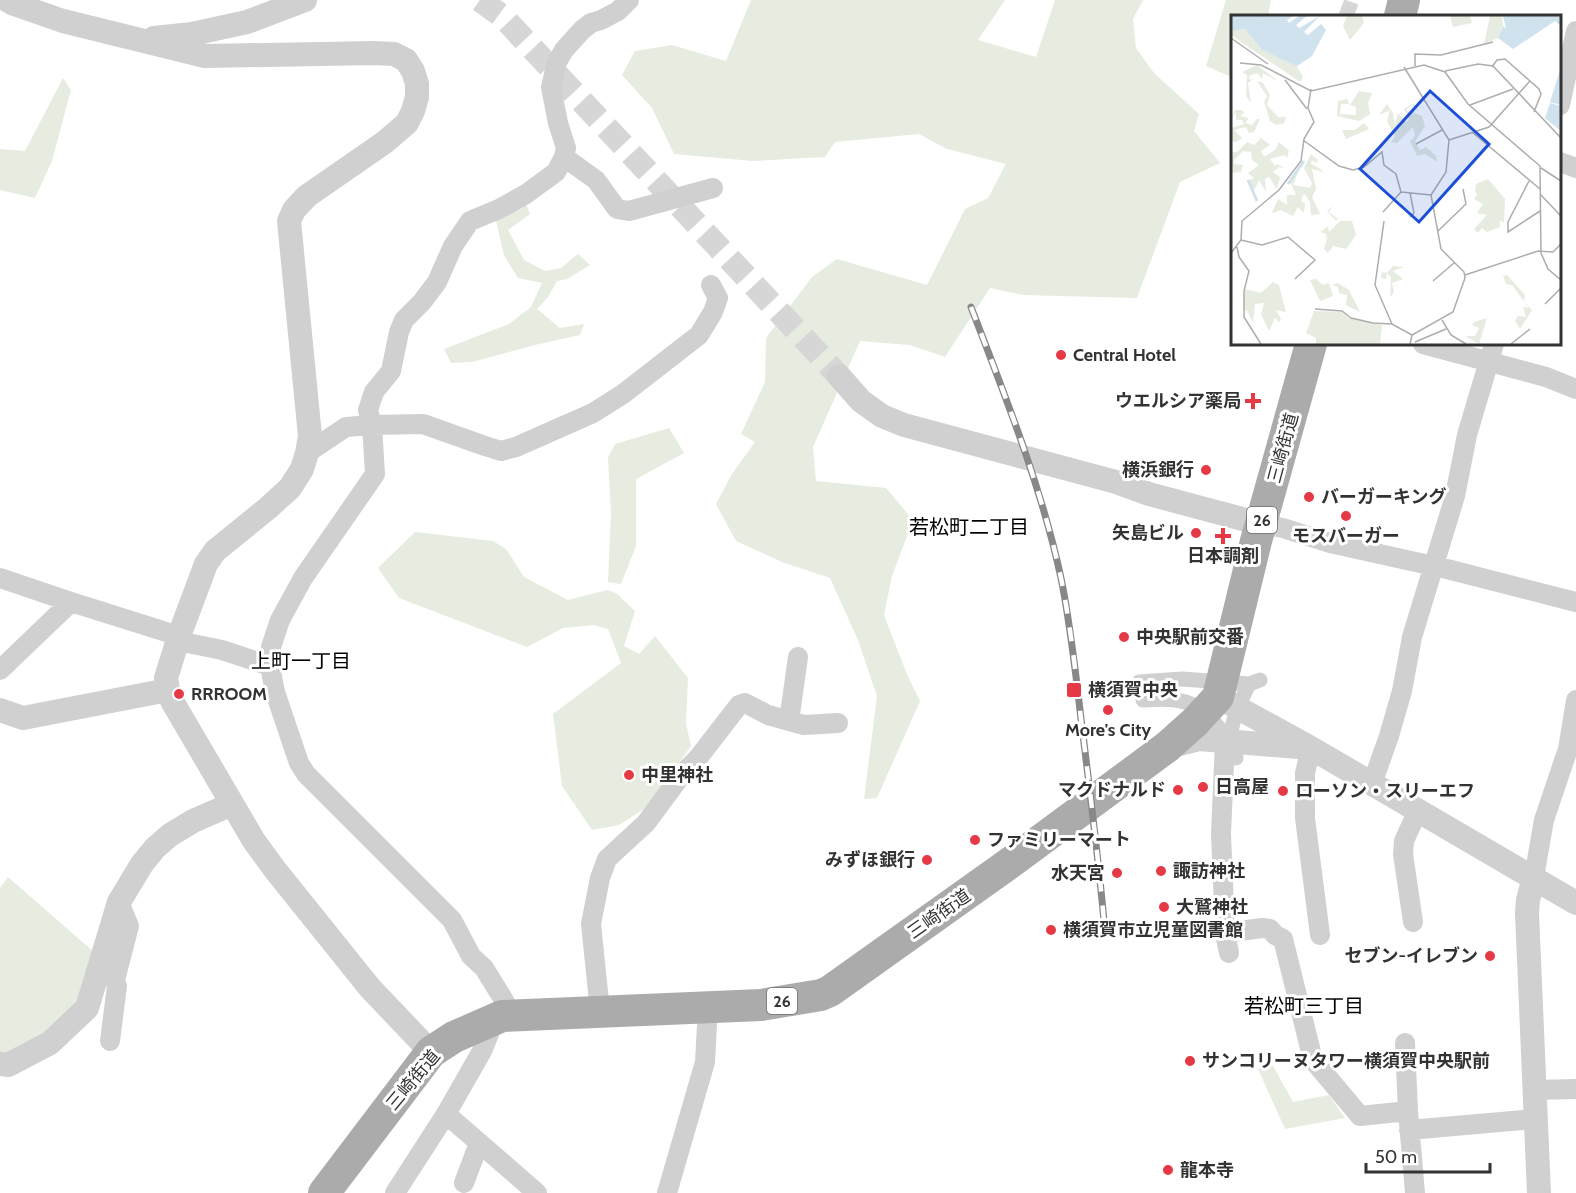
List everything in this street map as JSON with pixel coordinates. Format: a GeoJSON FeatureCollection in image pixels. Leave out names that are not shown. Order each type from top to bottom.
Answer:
{"type":"FeatureCollection","features":[{"type":"Feature","properties":{"kind":"main road"},"geometry":{"type":"LineString","coordinates":[[1400,15],[1404,0]]}},
{"type":"Feature","properties":{"kind":"main road","name":"三崎街道"},"geometry":{"type":"LineString","coordinates":[[324,1193],[431,1052],[454,1037],[501,1018],[600,1011],[761,1005],[821,995],[831,991],[1167,747],[1195,722],[1201,694],[1261,524],[1311,345]]}},
{"type":"Feature","properties":{"kind":"street"},"geometry":{"type":"LineString","coordinates":[[8,0],[63,21],[205,56],[394,54],[406,60],[413,71],[417,84],[417,97],[407,123],[385,142],[307,196],[294,210],[290,221],[310,436],[307,453],[302,469],[290,488],[215,551],[206,564],[178,638],[166,678],[172,701],[254,841],[374,993],[431,1052]]}},
{"type":"Feature","properties":{"kind":"street"},"geometry":{"type":"LineString","coordinates":[[136,40],[192,34],[247,22],[305,0]]}},
{"type":"Feature","properties":{"kind":"street"},"geometry":{"type":"LineString","coordinates":[[395,1193],[446,1114],[482,1051],[489,1034],[501,1018],[502,997],[484,968],[471,956],[452,920],[306,774],[299,764],[275,692],[270,666],[270,647],[280,621],[303,578],[375,474],[372,425],[368,410],[374,392],[391,371],[399,332],[404,320],[437,282],[453,246],[470,221],[526,194],[556,172],[566,148],[551,87],[557,62],[564,50],[582,30],[591,23],[618,11],[629,0]]}},
{"type":"Feature","properties":{"kind":"street"},"geometry":{"type":"LineString","coordinates":[[1561,100],[1576,31]]}},
{"type":"Feature","properties":{"kind":"street"},"geometry":{"type":"LineString","coordinates":[[564,157],[596,180],[617,209],[629,211],[713,188]]}},
{"type":"Feature","properties":{"kind":"street"},"geometry":{"type":"LineString","coordinates":[[1561,162],[1576,168]]}},
{"type":"Feature","properties":{"kind":"street"},"geometry":{"type":"LineString","coordinates":[[307,453],[345,427],[372,425],[423,424],[501,451],[516,447],[593,414],[623,394],[699,335],[713,312],[718,298],[711,285]]}},
{"type":"Feature","properties":{"kind":"street"},"geometry":{"type":"LineString","coordinates":[[1431,345],[1491,353],[1576,388]]}},
{"type":"Feature","properties":{"kind":"street"},"geometry":{"type":"LineString","coordinates":[[1372,784],[1402,690],[1412,637],[1455,496],[1467,435],[1491,353]]}},
{"type":"Feature","properties":{"kind":"street"},"geometry":{"type":"LineString","coordinates":[[839,376],[861,401],[882,416],[904,425],[1330,543],[1434,566],[1576,602]]}},
{"type":"Feature","properties":{"kind":"street"},"geometry":{"type":"LineString","coordinates":[[0,578],[178,638],[270,666]]}},
{"type":"Feature","properties":{"kind":"street"},"geometry":{"type":"LineString","coordinates":[[0,670],[71,602]]}},
{"type":"Feature","properties":{"kind":"street"},"geometry":{"type":"LineString","coordinates":[[789,721],[798,657]]}},
{"type":"Feature","properties":{"kind":"street"},"geometry":{"type":"LineString","coordinates":[[1139,682],[1182,679],[1201,694],[1311,748],[1576,903]]}},
{"type":"Feature","properties":{"kind":"street"},"geometry":{"type":"LineString","coordinates":[[1143,700],[1181,700],[1255,682],[1242,698],[1234,720],[1230,747],[1221,834],[1227,943],[1262,928],[1270,929],[1283,939],[1313,1060],[1360,1116],[1408,1121],[1535,1119]]}},
{"type":"Feature","properties":{"kind":"street"},"geometry":{"type":"LineString","coordinates":[[0,710],[23,718],[168,690]]}},
{"type":"Feature","properties":{"kind":"street"},"geometry":{"type":"LineString","coordinates":[[1201,694],[1207,714],[1221,728],[1230,747]]}},
{"type":"Feature","properties":{"kind":"street"},"geometry":{"type":"LineString","coordinates":[[1539,1193],[1527,913],[1544,820],[1568,749],[1576,700]]}},
{"type":"Feature","properties":{"kind":"street"},"geometry":{"type":"LineString","coordinates":[[600,1011],[591,924],[600,878],[607,859],[646,823],[683,773],[698,758],[739,705],[745,704],[768,715],[804,725],[838,723]]}},
{"type":"Feature","properties":{"kind":"street"},"geometry":{"type":"LineString","coordinates":[[1167,747],[1199,739],[1230,747],[1311,748]]}},
{"type":"Feature","properties":{"kind":"street"},"geometry":{"type":"LineString","coordinates":[[1311,748],[1305,773],[1305,818],[1320,935]]}},
{"type":"Feature","properties":{"kind":"street"},"geometry":{"type":"LineString","coordinates":[[0,1064],[8,1065],[50,1043],[87,1008],[119,902],[142,864],[155,848],[170,835],[193,821],[232,804]]}},
{"type":"Feature","properties":{"kind":"street"},"geometry":{"type":"LineString","coordinates":[[1413,922],[1403,854],[1404,841],[1418,810]]}},
{"type":"Feature","properties":{"kind":"street"},"geometry":{"type":"LineString","coordinates":[[110,1041],[117,986],[115,980],[129,926],[119,902]]}},
{"type":"Feature","properties":{"kind":"street"},"geometry":{"type":"LineString","coordinates":[[667,1193],[705,1062],[708,1006]]}},
{"type":"Feature","properties":{"kind":"street"},"geometry":{"type":"LineString","coordinates":[[1405,1043],[1408,1121],[1415,1193]]}},
{"type":"Feature","properties":{"kind":"street"},"geometry":{"type":"LineString","coordinates":[[1534,1090],[1576,1089]]}},
{"type":"Feature","properties":{"kind":"street"},"geometry":{"type":"LineString","coordinates":[[446,1114],[537,1193]]}},
{"type":"Feature","properties":{"kind":"street"},"geometry":{"type":"LineString","coordinates":[[464,1183],[479,1143]]}},
{"type":"Feature","properties":{"kind":"shaded area"},"geometry":{"type":"Polygon","coordinates":[[[751,0],[1005,0],[978,40],[1036,57],[1055,0],[1143,0],[1133,19],[1136,48],[1154,73],[1199,114],[1194,131],[1220,163],[1180,182],[1137,298],[1023,295],[990,288],[945,357],[910,345],[860,341],[813,447],[816,481],[886,488],[913,520],[892,576],[884,615],[908,677],[920,701],[877,798],[864,799],[877,696],[858,640],[830,578],[782,562],[736,541],[716,504],[732,474],[755,442],[741,434],[765,382],[766,338],[812,277],[837,259],[927,285],[965,209],[988,198],[1006,164],[947,149],[919,134],[835,142],[825,157],[753,161],[674,154],[652,108],[622,75],[635,51],[672,45],[726,61],[751,0]]]}},
{"type":"Feature","properties":{"kind":"shaded area"},"geometry":{"type":"Polygon","coordinates":[[[1226,0],[1271,0],[1268,15],[1231,15],[1231,73],[1229,76],[1206,66],[1226,0]]]}},
{"type":"Feature","properties":{"kind":"shaded area"},"geometry":{"type":"Polygon","coordinates":[[[63,78],[71,90],[52,161],[35,198],[0,190],[0,149],[25,151],[63,78]]]}},
{"type":"Feature","properties":{"kind":"shaded area"},"geometry":{"type":"Polygon","coordinates":[[[526,203],[530,214],[508,230],[524,260],[545,271],[561,268],[578,254],[590,265],[567,279],[557,281],[548,297],[537,309],[560,328],[584,324],[580,335],[472,362],[451,363],[444,349],[509,324],[531,307],[542,283],[518,278],[504,255],[496,221],[526,203]]]}},
{"type":"Feature","properties":{"kind":"shaded area"},"geometry":{"type":"Polygon","coordinates":[[[669,428],[684,453],[636,479],[636,546],[621,584],[608,582],[611,512],[608,457],[615,444],[669,428]]]}},
{"type":"Feature","properties":{"kind":"shaded area"},"geometry":{"type":"Polygon","coordinates":[[[415,532],[493,541],[506,549],[524,577],[568,600],[607,590],[616,593],[635,611],[624,646],[639,654],[655,636],[688,678],[686,724],[691,746],[647,807],[619,825],[592,830],[562,786],[553,714],[621,663],[608,629],[594,625],[563,628],[527,647],[399,598],[378,568],[415,532]]]}},
{"type":"Feature","properties":{"kind":"shaded area"},"geometry":{"type":"Polygon","coordinates":[[[8,877],[95,953],[85,993],[69,1018],[11,1056],[0,1054],[0,888],[8,877]]]}},
{"type":"Feature","properties":{"kind":"shaded area"},"geometry":{"type":"Polygon","coordinates":[[[1272,1064],[1293,1102],[1329,1095],[1345,1118],[1285,1129],[1258,1069],[1272,1064]]]}},
{"type":"Feature","properties":{"kind":"tunnel"},"geometry":{"type":"LineString","coordinates":[[480,0],[502,16],[839,376]]}},
{"type":"Feature","properties":{"kind":"tunnel"},"geometry":{"type":"LineString","coordinates":[[1346,15],[1352,0]]}},
{"type":"Feature","properties":{"kind":"railway"},"geometry":{"type":"LineString","coordinates":[[971,307],[1033,475],[1061,578],[1068,615],[1104,921]]}},
{"type":"Feature","properties":{"kind":"place","name":"Central Hotel"},"geometry":{"type":"Point","coordinates":[1061,355]}},
{"type":"Feature","properties":{"kind":"place","name":"ウエルシア薬局"},"geometry":{"type":"Point","coordinates":[1253,401]}},
{"type":"Feature","properties":{"kind":"place","name":"横浜銀行"},"geometry":{"type":"Point","coordinates":[1206,470]}},
{"type":"Feature","properties":{"kind":"place","name":"バーガーキング"},"geometry":{"type":"Point","coordinates":[1309,497]}},
{"type":"Feature","properties":{"kind":"place","name":"モスバーガー"},"geometry":{"type":"Point","coordinates":[1346,516]}},
{"type":"Feature","properties":{"kind":"place","name":"矢島ビル"},"geometry":{"type":"Point","coordinates":[1196,533]}},
{"type":"Feature","properties":{"kind":"place","name":"日本調剤"},"geometry":{"type":"Point","coordinates":[1223,536]}},
{"type":"Feature","properties":{"kind":"place","name":"中央駅前交番"},"geometry":{"type":"Point","coordinates":[1124,637]}},
{"type":"Feature","properties":{"kind":"place","name":"横須賀中央"},"geometry":{"type":"Point","coordinates":[1074,690]}},
{"type":"Feature","properties":{"kind":"place","name":"RRROOM"},"geometry":{"type":"Point","coordinates":[179,694]}},
{"type":"Feature","properties":{"kind":"place","name":"More's City"},"geometry":{"type":"Point","coordinates":[1108,710]}},
{"type":"Feature","properties":{"kind":"place","name":"中里神社"},"geometry":{"type":"Point","coordinates":[629,775]}},
{"type":"Feature","properties":{"kind":"place","name":"日高屋"},"geometry":{"type":"Point","coordinates":[1203,787]}},
{"type":"Feature","properties":{"kind":"place","name":"マクドナルド"},"geometry":{"type":"Point","coordinates":[1178,790]}},
{"type":"Feature","properties":{"kind":"place","name":"ローソン・スリーエフ"},"geometry":{"type":"Point","coordinates":[1283,791]}},
{"type":"Feature","properties":{"kind":"place","name":"ファミリーマート"},"geometry":{"type":"Point","coordinates":[975,840]}},
{"type":"Feature","properties":{"kind":"place","name":"みずほ銀行"},"geometry":{"type":"Point","coordinates":[927,860]}},
{"type":"Feature","properties":{"kind":"place","name":"諏訪神社"},"geometry":{"type":"Point","coordinates":[1161,871]}},
{"type":"Feature","properties":{"kind":"place","name":"水天宮"},"geometry":{"type":"Point","coordinates":[1117,873]}},
{"type":"Feature","properties":{"kind":"place","name":"大鷲神社"},"geometry":{"type":"Point","coordinates":[1164,907]}},
{"type":"Feature","properties":{"kind":"place","name":"横須賀市立児童図書館"},"geometry":{"type":"Point","coordinates":[1051,930]}},
{"type":"Feature","properties":{"kind":"place","name":"セブン-イレブン"},"geometry":{"type":"Point","coordinates":[1490,956]}},
{"type":"Feature","properties":{"kind":"place","name":"サンコリーヌタワー横須賀中央駅前"},"geometry":{"type":"Point","coordinates":[1190,1061]}},
{"type":"Feature","properties":{"kind":"place","name":"龍本寺"},"geometry":{"type":"Point","coordinates":[1168,1170]}},
{"type":"Feature","properties":{"kind":"district","name":"若松町二丁目"},"geometry":{"type":"Point","coordinates":[969,527]}},
{"type":"Feature","properties":{"kind":"district","name":"上町一丁目"},"geometry":{"type":"Point","coordinates":[301,661]}},
{"type":"Feature","properties":{"kind":"district","name":"若松町三丁目"},"geometry":{"type":"Point","coordinates":[1304,1006]}}]}
